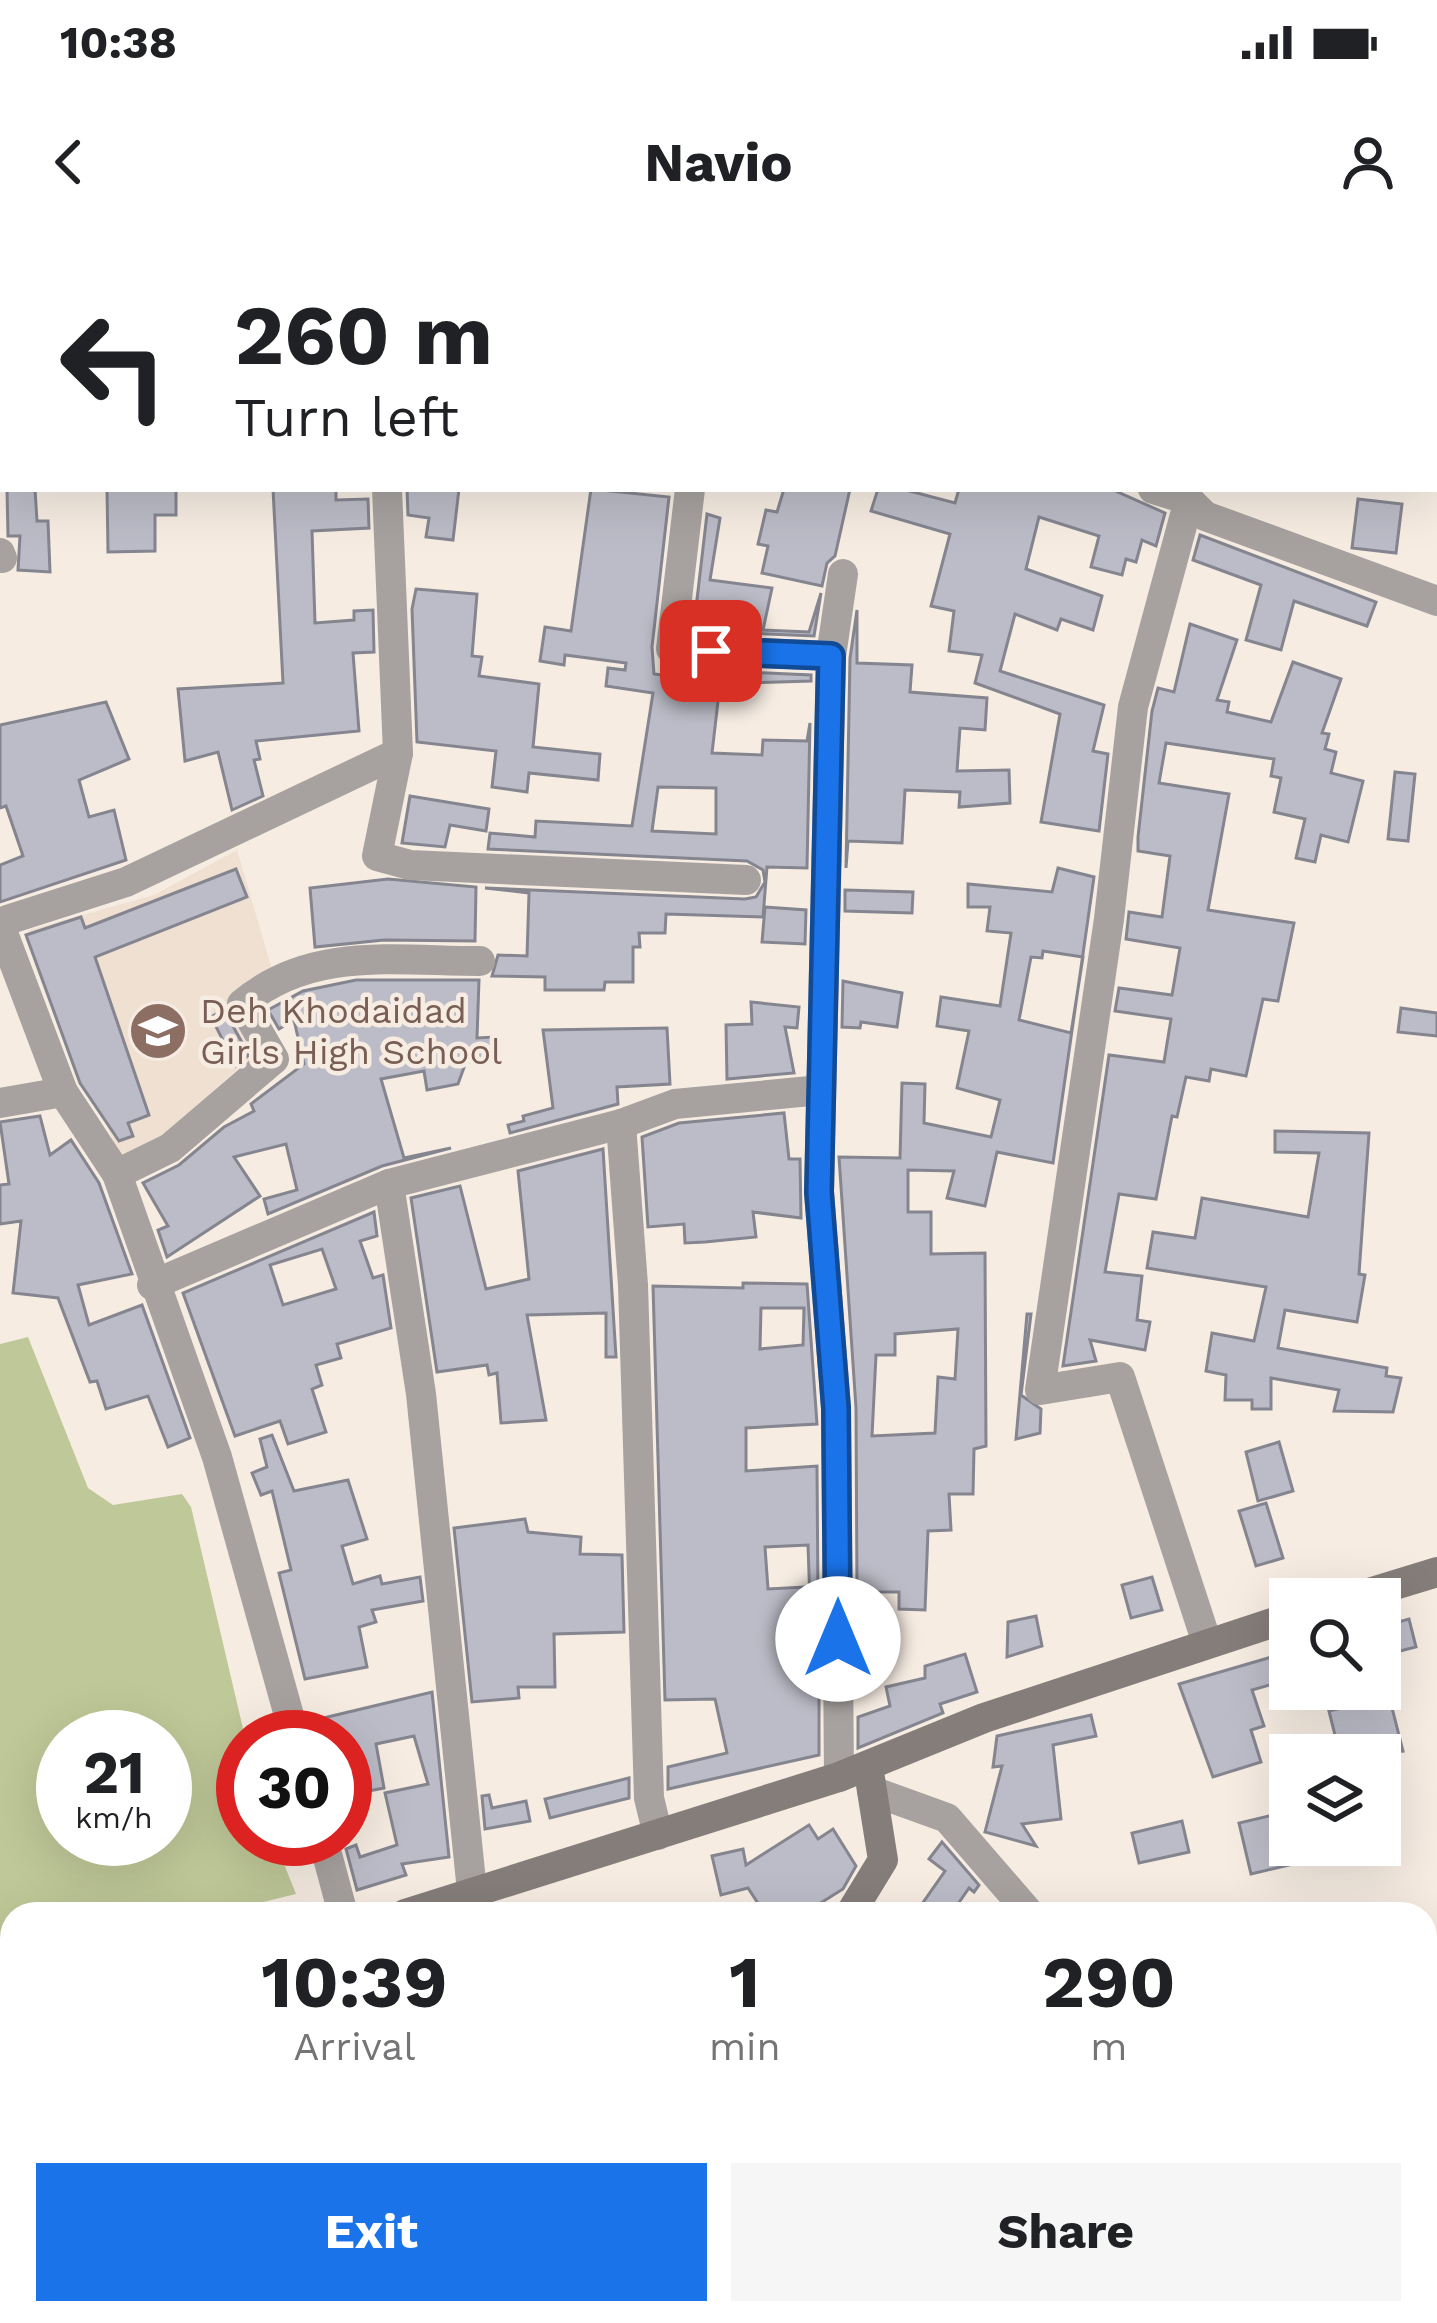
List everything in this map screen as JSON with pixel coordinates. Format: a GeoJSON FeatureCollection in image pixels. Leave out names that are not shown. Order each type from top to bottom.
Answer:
{"type":"FeatureCollection","features":[{"type":"Feature","properties":{"kind":"street"},"geometry":{"type":"LineString","coordinates":[[387,492],[398,753],[377,856],[410,865],[746,880]]}},
{"type":"Feature","properties":{"kind":"street"},"geometry":{"type":"LineString","coordinates":[[690,492],[671,650],[831,656]]}},
{"type":"Feature","properties":{"kind":"street"},"geometry":{"type":"LineString","coordinates":[[1164,492],[1189,500],[1205,516],[1437,601]]}},
{"type":"Feature","properties":{"kind":"street"},"geometry":{"type":"LineString","coordinates":[[1189,500],[1133,706],[1109,919],[1040,1390],[1120,1378],[1208,1643]]}},
{"type":"Feature","properties":{"kind":"street"},"geometry":{"type":"LineString","coordinates":[[843,574],[831,656],[819,1192],[860,1778],[883,1860],[857,1902]]}},
{"type":"Feature","properties":{"kind":"street"},"geometry":{"type":"LineString","coordinates":[[288,1710],[217,1456],[152,1285],[117,1174],[62,1092],[2,927],[7,920],[126,882],[398,753]]}},
{"type":"Feature","properties":{"kind":"street"},"geometry":{"type":"LineString","coordinates":[[117,1174],[170,1148],[274,1059],[242,1004],[254,993],[314,962],[480,961]]}},
{"type":"Feature","properties":{"kind":"street"},"geometry":{"type":"LineString","coordinates":[[152,1285],[389,1184],[621,1124],[675,1104],[821,1090]]}},
{"type":"Feature","properties":{"kind":"street"},"geometry":{"type":"LineString","coordinates":[[0,1103],[62,1092]]}},
{"type":"Feature","properties":{"kind":"street"},"geometry":{"type":"LineString","coordinates":[[621,1124],[633,1285],[649,1798],[658,1835]]}},
{"type":"Feature","properties":{"kind":"street"},"geometry":{"type":"LineString","coordinates":[[389,1184],[421,1394],[472,1891]]}},
{"type":"Feature","properties":{"kind":"street"},"geometry":{"type":"LineString","coordinates":[[1401,1583],[1437,1572]]}},
{"type":"Feature","properties":{"kind":"street"},"geometry":{"type":"LineString","coordinates":[[440,1902],[860,1778],[984,1718],[1269,1624]]}},
{"type":"Feature","properties":{"kind":"street"},"geometry":{"type":"LineString","coordinates":[[860,1778],[947,1818],[1020,1902]]}},
{"type":"Feature","properties":{"kind":"street"},"geometry":{"type":"LineString","coordinates":[[331,1866],[341,1902]]}},
{"type":"Feature","properties":{"kind":"shaded area","name":"Deh Khodaidad Girls High School"},"geometry":{"type":"Polygon","coordinates":[[[237,850],[271,966],[237,1005],[263,1058],[237,1070],[125,1167],[25,939],[29,930],[154,895],[237,850]]]}},
{"type":"Feature","properties":{"kind":"green space"},"geometry":{"type":"Polygon","coordinates":[[[28,1337],[88,1488],[113,1505],[182,1494],[191,1507],[239,1710],[216,1710],[216,1866],[285,1866],[296,1894],[264,1902],[0,1902],[0,1344],[28,1337]]]}},
{"type":"Feature","properties":{"kind":"building"},"geometry":{"type":"Polygon","coordinates":[[[7,492],[35,492],[37,521],[48,521],[50,572],[18,570],[20,536],[8,536],[7,492]]]}},
{"type":"Feature","properties":{"kind":"building"},"geometry":{"type":"Polygon","coordinates":[[[107,492],[176,492],[176,515],[155,515],[155,551],[108,552],[107,492]]]}},
{"type":"Feature","properties":{"kind":"building"},"geometry":{"type":"Polygon","coordinates":[[[273,492],[336,492],[336,500],[368,499],[369,528],[312,531],[315,623],[354,620],[354,611],[373,610],[374,652],[353,653],[359,731],[256,741],[260,759],[254,760],[263,796],[232,810],[218,752],[185,761],[178,689],[283,683],[273,492]]]}},
{"type":"Feature","properties":{"kind":"building"},"geometry":{"type":"Polygon","coordinates":[[[407,492],[459,492],[453,540],[426,537],[429,518],[408,515],[407,492]]]}},
{"type":"Feature","properties":{"kind":"building"},"geometry":{"type":"Polygon","coordinates":[[[591,492],[669,497],[652,647],[654,674],[697,679],[698,670],[811,675],[811,681],[720,684],[712,753],[762,755],[763,740],[807,741],[810,723],[807,868],[767,867],[763,917],[666,914],[665,933],[639,933],[640,947],[633,947],[633,982],[605,982],[604,990],[545,990],[545,977],[492,976],[498,955],[527,956],[529,893],[485,888],[745,899],[756,897],[765,882],[763,870],[747,861],[488,849],[490,833],[535,837],[536,821],[632,826],[653,693],[606,686],[608,668],[625,670],[626,663],[565,655],[564,665],[540,661],[545,627],[571,631],[591,492]],[[658,787],[652,831],[716,834],[716,788],[658,787]]]}},
{"type":"Feature","properties":{"kind":"building"},"geometry":{"type":"Polygon","coordinates":[[[783,492],[849,492],[835,556],[827,563],[822,586],[762,573],[768,546],[758,544],[766,510],[777,512],[783,492]]]}},
{"type":"Feature","properties":{"kind":"building"},"geometry":{"type":"Polygon","coordinates":[[[877,492],[913,492],[955,503],[958,492],[1118,492],[1165,513],[1156,546],[1142,540],[1136,562],[1126,559],[1122,575],[1091,567],[1099,536],[1039,517],[1026,569],[1102,596],[1093,630],[1061,619],[1057,630],[1015,614],[1000,671],[1104,705],[1093,751],[1108,754],[1099,831],[1041,822],[1060,714],[975,683],[982,655],[949,651],[954,611],[931,606],[950,534],[871,511],[877,492]]]}},
{"type":"Feature","properties":{"kind":"building"},"geometry":{"type":"Polygon","coordinates":[[[1358,499],[1402,504],[1396,553],[1352,548],[1358,499]]]}},
{"type":"Feature","properties":{"kind":"building"},"geometry":{"type":"Polygon","coordinates":[[[707,514],[720,518],[710,580],[772,588],[763,630],[809,632],[821,593],[814,636],[702,631],[694,625],[707,514]]]}},
{"type":"Feature","properties":{"kind":"building"},"geometry":{"type":"Polygon","coordinates":[[[1200,535],[1376,602],[1367,626],[1294,601],[1281,650],[1246,640],[1261,585],[1193,560],[1200,535]]]}},
{"type":"Feature","properties":{"kind":"building"},"geometry":{"type":"Polygon","coordinates":[[[416,589],[477,594],[472,656],[482,657],[479,676],[539,684],[533,747],[600,754],[598,780],[529,773],[527,792],[492,787],[496,751],[417,742],[412,609],[416,589]]]}},
{"type":"Feature","properties":{"kind":"building"},"geometry":{"type":"Polygon","coordinates":[[[857,610],[857,663],[912,665],[910,692],[987,698],[985,730],[960,728],[957,771],[1009,770],[1010,803],[959,807],[960,792],[905,790],[902,843],[848,841],[846,868],[850,658],[857,610]]]}},
{"type":"Feature","properties":{"kind":"building"},"geometry":{"type":"Polygon","coordinates":[[[1190,624],[1237,640],[1217,700],[1229,702],[1227,712],[1271,722],[1293,662],[1341,679],[1322,733],[1329,734],[1325,749],[1336,752],[1331,773],[1363,781],[1348,842],[1321,835],[1315,862],[1296,858],[1305,819],[1274,812],[1281,778],[1271,776],[1274,759],[1166,743],[1159,783],[1229,794],[1208,910],[1294,923],[1278,1001],[1263,999],[1246,1076],[1211,1069],[1209,1081],[1186,1077],[1177,1117],[1172,1116],[1156,1199],[1119,1194],[1105,1272],[1142,1276],[1137,1320],[1150,1322],[1145,1350],[1090,1340],[1096,1361],[1063,1366],[1109,1055],[1164,1062],[1171,1019],[1115,1011],[1119,988],[1172,995],[1180,948],[1126,939],[1129,912],[1162,917],[1170,856],[1138,851],[1138,837],[1152,711],[1158,688],[1174,692],[1190,624]]]}},
{"type":"Feature","properties":{"kind":"building"},"geometry":{"type":"Polygon","coordinates":[[[106,702],[129,759],[79,780],[89,817],[114,810],[126,860],[0,902],[0,865],[23,856],[6,806],[0,808],[0,725],[106,702]]]}},
{"type":"Feature","properties":{"kind":"building"},"geometry":{"type":"Polygon","coordinates":[[[1395,772],[1415,774],[1408,841],[1388,839],[1395,772]]]}},
{"type":"Feature","properties":{"kind":"building"},"geometry":{"type":"Polygon","coordinates":[[[410,796],[489,809],[486,831],[450,825],[445,847],[402,843],[410,796]]]}},
{"type":"Feature","properties":{"kind":"building"},"geometry":{"type":"Polygon","coordinates":[[[1058,868],[1094,877],[1083,957],[1043,951],[1042,958],[1031,957],[1019,1020],[1071,1033],[1078,989],[1053,1163],[997,1152],[985,1206],[947,1198],[954,1171],[908,1170],[908,1212],[931,1212],[931,1254],[985,1253],[986,1446],[974,1449],[973,1494],[949,1494],[951,1530],[928,1531],[925,1610],[899,1609],[899,1592],[857,1592],[856,1408],[839,1157],[900,1158],[902,1083],[925,1084],[924,1123],[991,1137],[1000,1100],[957,1088],[969,1031],[937,1026],[941,997],[1000,1006],[1011,933],[987,931],[990,907],[968,907],[968,884],[1052,892],[1058,868]],[[958,1329],[895,1334],[895,1355],[876,1355],[872,1436],[935,1433],[938,1377],[955,1379],[958,1329]]]}},
{"type":"Feature","properties":{"kind":"building"},"geometry":{"type":"Polygon","coordinates":[[[236,869],[247,897],[95,957],[149,1115],[128,1123],[133,1136],[119,1141],[80,1083],[26,935],[81,917],[85,928],[236,869]]]}},
{"type":"Feature","properties":{"kind":"building"},"geometry":{"type":"Polygon","coordinates":[[[388,879],[476,887],[475,941],[384,940],[315,947],[310,888],[388,879]]]}},
{"type":"Feature","properties":{"kind":"building"},"geometry":{"type":"Polygon","coordinates":[[[845,890],[913,892],[912,913],[845,911],[845,890]]]}},
{"type":"Feature","properties":{"kind":"building"},"geometry":{"type":"Polygon","coordinates":[[[765,907],[806,910],[805,944],[762,942],[765,907]]]}},
{"type":"Feature","properties":{"kind":"building"},"geometry":{"type":"Polygon","coordinates":[[[356,980],[479,980],[477,1038],[494,1037],[495,1061],[466,1062],[458,1084],[427,1090],[424,1071],[381,1079],[404,1158],[451,1148],[382,1166],[268,1214],[264,1199],[297,1190],[286,1144],[234,1157],[260,1196],[167,1257],[158,1230],[168,1226],[143,1183],[179,1165],[224,1127],[254,1111],[251,1104],[304,1064],[294,1020],[279,1029],[268,1010],[303,991],[356,980]]]}},
{"type":"Feature","properties":{"kind":"building"},"geometry":{"type":"Polygon","coordinates":[[[843,981],[902,993],[897,1027],[861,1022],[860,1028],[842,1027],[843,981]]]}},
{"type":"Feature","properties":{"kind":"building"},"geometry":{"type":"Polygon","coordinates":[[[751,1002],[799,1007],[797,1028],[785,1027],[794,1073],[727,1079],[726,1025],[752,1024],[751,1002]]]}},
{"type":"Feature","properties":{"kind":"building"},"geometry":{"type":"Polygon","coordinates":[[[1401,1008],[1437,1013],[1437,1036],[1398,1032],[1401,1008]]]}},
{"type":"Feature","properties":{"kind":"building"},"geometry":{"type":"Polygon","coordinates":[[[224,1010],[249,1055],[236,1066],[211,1017],[224,1010]]]}},
{"type":"Feature","properties":{"kind":"building"},"geometry":{"type":"Polygon","coordinates":[[[667,1028],[670,1084],[617,1087],[618,1104],[510,1133],[508,1125],[524,1121],[523,1116],[553,1108],[543,1030],[667,1028]]]}},
{"type":"Feature","properties":{"kind":"building"},"geometry":{"type":"Polygon","coordinates":[[[784,1113],[789,1159],[800,1159],[801,1218],[753,1212],[756,1237],[705,1242],[685,1243],[684,1224],[648,1227],[642,1137],[679,1123],[784,1113]]]}},
{"type":"Feature","properties":{"kind":"building"},"geometry":{"type":"Polygon","coordinates":[[[40,1116],[50,1155],[71,1140],[99,1183],[132,1274],[78,1285],[89,1325],[142,1305],[190,1438],[168,1447],[148,1396],[106,1409],[97,1381],[90,1382],[58,1298],[13,1293],[21,1221],[0,1224],[0,1185],[9,1184],[0,1122],[40,1116]]]}},
{"type":"Feature","properties":{"kind":"building"},"geometry":{"type":"Polygon","coordinates":[[[1275,1131],[1369,1133],[1359,1274],[1365,1275],[1357,1322],[1285,1310],[1278,1348],[1387,1368],[1386,1376],[1401,1378],[1393,1412],[1334,1411],[1339,1390],[1271,1378],[1271,1409],[1252,1409],[1252,1400],[1225,1400],[1226,1375],[1206,1371],[1212,1333],[1254,1341],[1266,1287],[1147,1268],[1153,1232],[1195,1238],[1202,1198],[1308,1217],[1319,1153],[1275,1152],[1275,1131]]]}},
{"type":"Feature","properties":{"kind":"building"},"geometry":{"type":"Polygon","coordinates":[[[603,1149],[616,1357],[606,1357],[606,1313],[527,1315],[546,1420],[501,1423],[497,1373],[489,1375],[487,1365],[437,1372],[411,1198],[460,1186],[486,1289],[529,1279],[518,1171],[603,1149]]]}},
{"type":"Feature","properties":{"kind":"building"},"geometry":{"type":"Polygon","coordinates":[[[374,1212],[377,1236],[360,1241],[373,1278],[383,1275],[391,1328],[337,1344],[341,1358],[316,1365],[322,1385],[312,1389],[326,1432],[288,1444],[280,1421],[235,1436],[183,1293],[374,1212]],[[322,1249],[270,1265],[283,1305],[336,1289],[322,1249]]]}},
{"type":"Feature","properties":{"kind":"building"},"geometry":{"type":"Polygon","coordinates":[[[743,1283],[807,1284],[817,1424],[746,1428],[746,1471],[817,1466],[818,1601],[810,1602],[808,1545],[765,1547],[768,1589],[805,1587],[808,1689],[819,1689],[819,1755],[668,1789],[668,1767],[727,1753],[715,1699],[665,1700],[653,1286],[743,1288],[743,1283]],[[761,1308],[760,1349],[803,1345],[804,1308],[761,1308]]]}},
{"type":"Feature","properties":{"kind":"building"},"geometry":{"type":"Polygon","coordinates":[[[1027,1314],[1031,1314],[1021,1395],[1041,1409],[1040,1433],[1016,1439],[1027,1314]]]}},
{"type":"Feature","properties":{"kind":"building"},"geometry":{"type":"Polygon","coordinates":[[[272,1435],[294,1491],[348,1480],[367,1539],[342,1546],[353,1584],[380,1576],[382,1584],[420,1577],[423,1601],[372,1610],[376,1622],[359,1627],[367,1667],[305,1679],[279,1573],[291,1570],[272,1491],[261,1495],[252,1473],[267,1467],[260,1439],[272,1435]]]}},
{"type":"Feature","properties":{"kind":"building"},"geometry":{"type":"Polygon","coordinates":[[[1279,1442],[1293,1491],[1258,1501],[1246,1452],[1279,1442]]]}},
{"type":"Feature","properties":{"kind":"building"},"geometry":{"type":"Polygon","coordinates":[[[1266,1503],[1283,1558],[1256,1566],[1239,1511],[1266,1503]]]}},
{"type":"Feature","properties":{"kind":"building"},"geometry":{"type":"Polygon","coordinates":[[[525,1519],[528,1532],[581,1537],[580,1554],[622,1555],[624,1632],[554,1634],[555,1687],[518,1687],[519,1698],[472,1702],[454,1528],[525,1519]]]}},
{"type":"Feature","properties":{"kind":"building"},"geometry":{"type":"Polygon","coordinates":[[[1152,1577],[1162,1610],[1131,1618],[1122,1585],[1152,1577]]]}},
{"type":"Feature","properties":{"kind":"building"},"geometry":{"type":"Polygon","coordinates":[[[1036,1616],[1042,1646],[1007,1657],[1008,1622],[1036,1616]]]}},
{"type":"Feature","properties":{"kind":"building"},"geometry":{"type":"Polygon","coordinates":[[[1409,1619],[1416,1647],[1401,1651],[1401,1621],[1409,1619]]]}},
{"type":"Feature","properties":{"kind":"building"},"geometry":{"type":"Polygon","coordinates":[[[965,1654],[977,1692],[940,1704],[943,1713],[858,1748],[858,1717],[890,1706],[886,1687],[925,1678],[925,1666],[965,1654]]]}},
{"type":"Feature","properties":{"kind":"building"},"geometry":{"type":"Polygon","coordinates":[[[1269,1658],[1269,1685],[1252,1690],[1264,1726],[1251,1730],[1261,1762],[1213,1777],[1179,1684],[1269,1658]]]}},
{"type":"Feature","properties":{"kind":"building"},"geometry":{"type":"Polygon","coordinates":[[[432,1692],[449,1857],[402,1864],[406,1875],[357,1890],[351,1866],[372,1866],[372,1853],[397,1845],[385,1793],[428,1784],[414,1736],[376,1744],[384,1788],[372,1790],[372,1710],[357,1710],[432,1692]]]}},
{"type":"Feature","properties":{"kind":"building"},"geometry":{"type":"Polygon","coordinates":[[[1393,1710],[1399,1734],[1335,1734],[1329,1711],[1393,1710]]]}},
{"type":"Feature","properties":{"kind":"building"},"geometry":{"type":"Polygon","coordinates":[[[1091,1715],[1096,1736],[1053,1745],[1061,1819],[1022,1824],[1036,1846],[985,1832],[1002,1766],[993,1767],[997,1736],[1091,1715]]]}},
{"type":"Feature","properties":{"kind":"building"},"geometry":{"type":"Polygon","coordinates":[[[629,1778],[629,1798],[550,1818],[545,1799],[629,1778]]]}},
{"type":"Feature","properties":{"kind":"building"},"geometry":{"type":"Polygon","coordinates":[[[489,1795],[492,1808],[526,1801],[530,1821],[485,1829],[482,1796],[489,1795]]]}},
{"type":"Feature","properties":{"kind":"building"},"geometry":{"type":"Polygon","coordinates":[[[1269,1816],[1269,1866],[1285,1866],[1251,1874],[1239,1823],[1269,1816]]]}},
{"type":"Feature","properties":{"kind":"building"},"geometry":{"type":"Polygon","coordinates":[[[1182,1821],[1189,1852],[1139,1863],[1132,1833],[1182,1821]]]}},
{"type":"Feature","properties":{"kind":"building"},"geometry":{"type":"Polygon","coordinates":[[[809,1825],[818,1839],[833,1829],[856,1866],[843,1889],[822,1902],[757,1902],[748,1888],[721,1895],[712,1856],[743,1849],[746,1865],[809,1825]]]}},
{"type":"Feature","properties":{"kind":"building"},"geometry":{"type":"Polygon","coordinates":[[[942,1842],[979,1885],[974,1892],[969,1888],[959,1902],[923,1902],[945,1871],[929,1859],[942,1842]]]}},
{"type":"Feature","properties":{"kind":"place","name":"Deh Khodaidad Girls High School"},"geometry":{"type":"Point","coordinates":[158,1031]}},
{"type":"Feature","properties":{"kind":"route"},"geometry":{"type":"LineString","coordinates":[[711,651],[831,656],[819,1192],[836,1408],[838,1639]]}}]}
